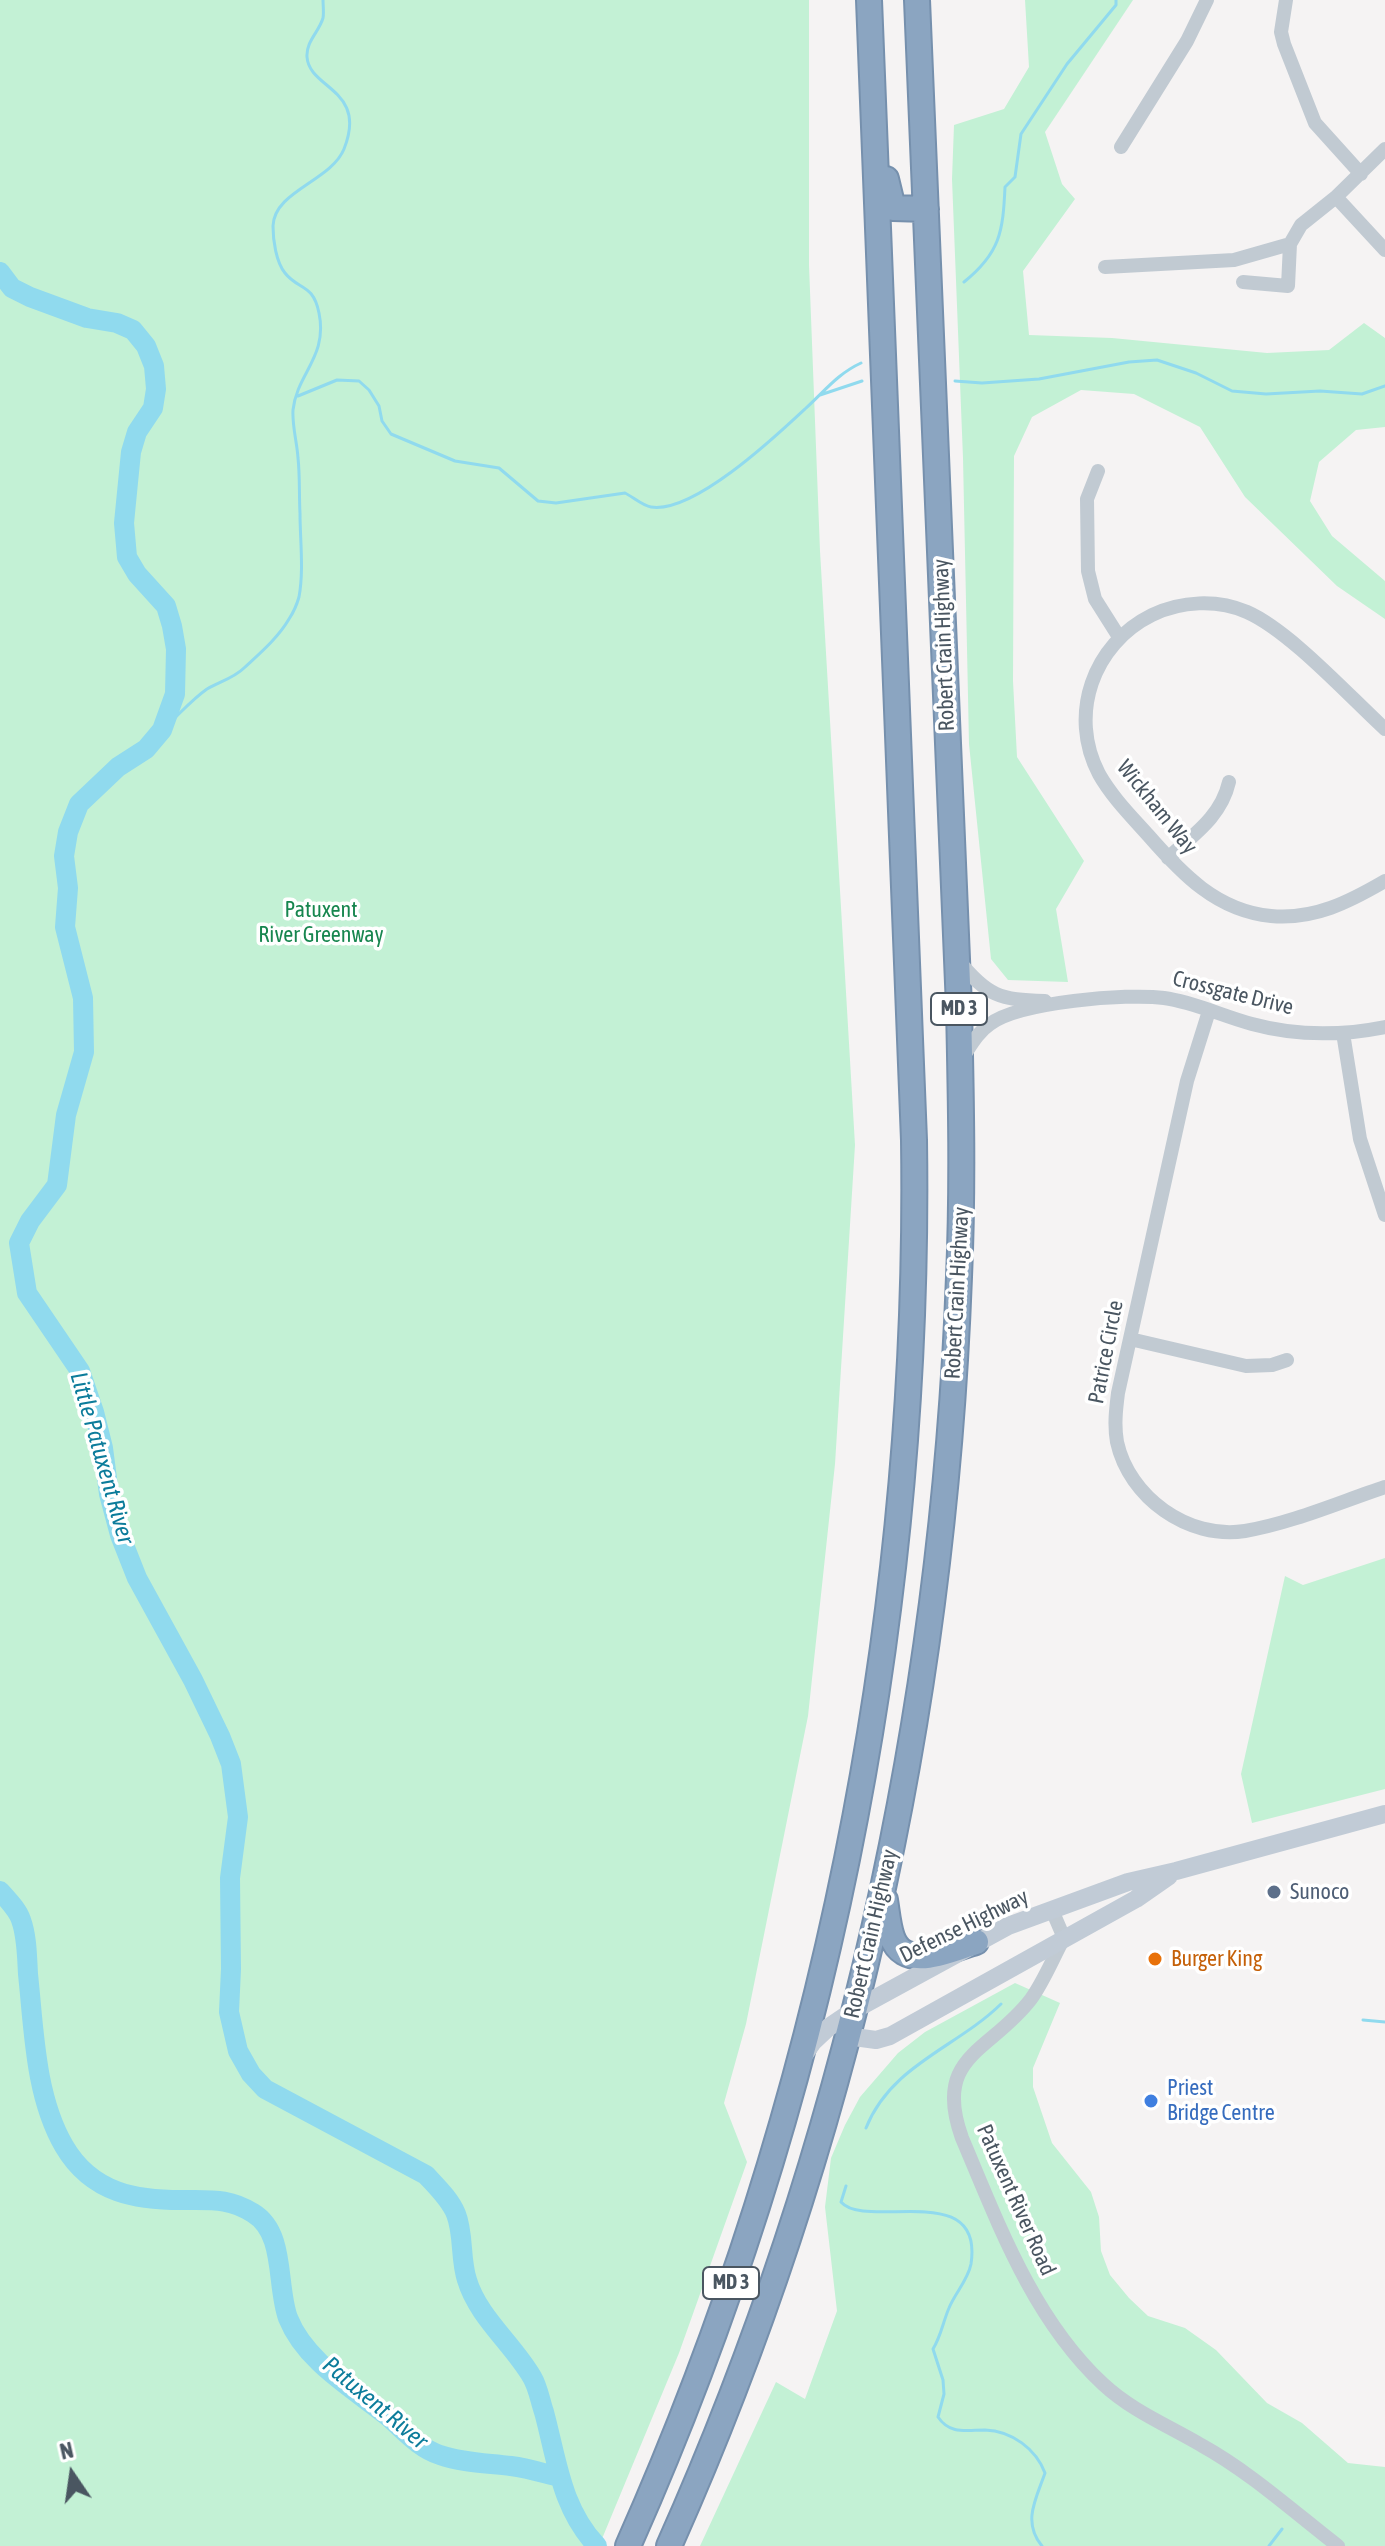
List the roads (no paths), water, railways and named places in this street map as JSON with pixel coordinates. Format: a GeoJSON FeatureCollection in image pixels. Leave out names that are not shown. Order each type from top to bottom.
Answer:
{"type":"FeatureCollection","features":[{"type":"Feature","properties":{"kind":"highway","name":"Robert Crain Highway"},"geometry":{"type":"LineString","coordinates":[[628,2546],[702,2364],[738,2264],[798,2064],[860,1790],[885,1633],[903,1480],[914,1278],[914,1126],[869,0]]}},
{"type":"Feature","properties":{"kind":"highway","name":"Robert Crain Highway"},"geometry":{"type":"LineString","coordinates":[[669,2546],[740,2375],[775,2274],[816,2148],[838,2032],[854,2010],[901,1799],[926,1652],[945,1482],[960,1265],[960,1063],[917,0]]}},
{"type":"Feature","properties":{"kind":"highway"},"geometry":{"type":"LineString","coordinates":[[873,93],[890,203],[896,210],[926,209]]}},
{"type":"Feature","properties":{"kind":"highway"},"geometry":{"type":"LineString","coordinates":[[883,1887],[891,1935],[901,1951],[916,1958],[976,1942]]}},
{"type":"Feature","properties":{"kind":"highway"},"geometry":{"type":"LineString","coordinates":[[815,1996],[819,2014],[838,2032]]}},
{"type":"Feature","properties":{"kind":"main road","name":"Defense Highway"},"geometry":{"type":"LineString","coordinates":[[854,2010],[976,1942],[1052,1910],[1128,1882],[1385,1814]]}},
{"type":"Feature","properties":{"kind":"main road","name":"Defense Highway"},"geometry":{"type":"LineString","coordinates":[[838,2032],[876,2040],[890,2036],[1136,1899],[1176,1871]]}},
{"type":"Feature","properties":{"kind":"main road"},"geometry":{"type":"LineString","coordinates":[[798,2064],[813,2042],[838,2032]]}},
{"type":"Feature","properties":{"kind":"street"},"geometry":{"type":"LineString","coordinates":[[1121,147],[1187,41],[1207,0]]}},
{"type":"Feature","properties":{"kind":"street"},"geometry":{"type":"LineString","coordinates":[[1286,0],[1281,32],[1311,114],[1361,174]]}},
{"type":"Feature","properties":{"kind":"street"},"geometry":{"type":"LineString","coordinates":[[1243,282],[1288,286],[1290,244],[1301,225],[1336,197],[1385,149]]}},
{"type":"Feature","properties":{"kind":"street"},"geometry":{"type":"LineString","coordinates":[[1336,197],[1385,250]]}},
{"type":"Feature","properties":{"kind":"street"},"geometry":{"type":"LineString","coordinates":[[1105,267],[1234,260],[1290,244]]}},
{"type":"Feature","properties":{"kind":"street"},"geometry":{"type":"LineString","coordinates":[[1098,471],[1086,510],[1088,571],[1095,599],[1119,637]]}},
{"type":"Feature","properties":{"kind":"street","name":"Wickham Way"},"geometry":{"type":"LineString","coordinates":[[1385,729],[1270,626],[1246,612],[1212,604],[1179,605],[1138,622],[1119,637],[1092,678],[1086,703],[1089,749],[1109,791],[1192,883],[1223,903],[1269,916],[1294,916],[1322,912],[1347,903],[1385,881]]}},
{"type":"Feature","properties":{"kind":"street"},"geometry":{"type":"LineString","coordinates":[[1168,858],[1216,815],[1229,782]]}},
{"type":"Feature","properties":{"kind":"street","name":"Crossgate Drive"},"geometry":{"type":"LineString","coordinates":[[957,959],[973,980],[996,996],[1012,1000],[1070,1002]]}},
{"type":"Feature","properties":{"kind":"street","name":"Crossgate Drive"},"geometry":{"type":"LineString","coordinates":[[960,1063],[976,1036],[1002,1016],[1070,1002],[1123,997],[1161,997],[1280,1030],[1308,1034],[1385,1027]]}},
{"type":"Feature","properties":{"kind":"street","name":"Patrice Circle"},"geometry":{"type":"LineString","coordinates":[[1209,1011],[1187,1081],[1116,1404],[1117,1442],[1139,1488],[1179,1520],[1200,1528],[1243,1532],[1385,1487]]}},
{"type":"Feature","properties":{"kind":"street"},"geometry":{"type":"LineString","coordinates":[[1343,1033],[1360,1139],[1385,1215]]}},
{"type":"Feature","properties":{"kind":"street"},"geometry":{"type":"LineString","coordinates":[[1130,1339],[1246,1366],[1272,1365],[1287,1360]]}},
{"type":"Feature","properties":{"kind":"street"},"geometry":{"type":"LineString","coordinates":[[1052,1910],[1064,1938]]}},
{"type":"Feature","properties":{"kind":"street","name":"Patuxent River Road"},"geometry":{"type":"LineString","coordinates":[[1064,1938],[1030,2001],[964,2065],[952,2092],[962,2138],[1008,2246],[1052,2322],[1102,2383],[1129,2406],[1224,2460],[1338,2546]]}},
{"type":"Feature","properties":{"kind":"waterway"},"geometry":{"type":"LineString","coordinates":[[162,730],[201,693],[236,675],[262,651],[285,626],[299,597],[302,566],[293,410],[300,385],[316,353],[321,328],[313,296],[290,278],[279,263],[273,226],[283,204],[337,160],[344,149],[349,129],[349,114],[343,102],[310,68],[307,57],[323,18],[323,0]]}},
{"type":"Feature","properties":{"kind":"waterway"},"geometry":{"type":"LineString","coordinates":[[964,282],[985,261],[997,240],[1003,217],[1005,187],[1015,177],[1021,134],[1067,64],[1116,5],[1116,0]]}},
{"type":"Feature","properties":{"kind":"waterway","name":"Little Patuxent River"},"geometry":{"type":"LineString","coordinates":[[0,272],[12,288],[87,318],[117,323],[133,330],[146,346],[154,366],[156,389],[153,408],[137,432],[131,452],[124,523],[127,557],[137,574],[166,606],[176,649],[175,694],[162,730],[146,749],[118,767],[79,804],[68,832],[64,856],[68,888],[65,927],[83,998],[84,1052],[66,1115],[57,1185],[30,1221],[19,1243],[27,1293],[80,1371],[103,1448],[109,1494],[120,1535],[137,1578],[193,1680],[231,1764],[238,1817],[230,1878],[229,2012],[238,2051],[251,2074],[265,2089],[426,2175],[447,2198],[458,2222],[465,2272],[472,2293],[534,2381],[568,2500],[575,2516],[597,2546]]}},
{"type":"Feature","properties":{"kind":"waterway"},"geometry":{"type":"LineString","coordinates":[[955,381],[982,383],[1039,379],[1129,362],[1157,360],[1196,373],[1232,391],[1362,394],[1385,386]]}},
{"type":"Feature","properties":{"kind":"waterway"},"geometry":{"type":"LineString","coordinates":[[298,396],[337,380],[359,381],[379,406],[382,421],[391,434],[455,461],[499,468],[538,501],[556,503],[625,493],[651,507],[668,506],[688,499],[732,472],[774,438],[838,378],[861,363]]}},
{"type":"Feature","properties":{"kind":"waterway"},"geometry":{"type":"LineString","coordinates":[[820,395],[862,381]]}},
{"type":"Feature","properties":{"kind":"waterway","name":"Patuxent River"},"geometry":{"type":"LineString","coordinates":[[0,1891],[17,1912],[23,1926],[41,2084],[54,2127],[75,2162],[102,2184],[134,2196],[222,2201],[253,2213],[271,2233],[288,2318],[306,2348],[331,2372],[432,2452],[458,2460],[517,2467],[559,2477]]}},
{"type":"Feature","properties":{"kind":"waterway"},"geometry":{"type":"LineString","coordinates":[[866,2128],[891,2088],[1001,2004]]}},
{"type":"Feature","properties":{"kind":"waterway"},"geometry":{"type":"LineString","coordinates":[[1363,2020],[1385,2022]]}},
{"type":"Feature","properties":{"kind":"waterway"},"geometry":{"type":"LineString","coordinates":[[846,2186],[841,2202],[854,2209],[942,2214],[960,2222],[970,2238],[971,2264],[933,2349],[943,2380],[944,2394],[938,2417],[953,2429],[1004,2434],[1022,2443],[1036,2456],[1045,2473],[1032,2519],[1036,2537],[1042,2546]]}},
{"type":"Feature","properties":{"kind":"waterway"},"geometry":{"type":"LineString","coordinates":[[1269,2546],[1282,2529]]}},
{"type":"Feature","properties":{"kind":"place","name":"Sunoco"},"geometry":{"type":"Point","coordinates":[1274,1892]}},
{"type":"Feature","properties":{"kind":"place","name":"Burger King"},"geometry":{"type":"Point","coordinates":[1155,1959]}},
{"type":"Feature","properties":{"kind":"place","name":"Priest Bridge Centre"},"geometry":{"type":"Point","coordinates":[1151,2101]}},
{"type":"Feature","properties":{"kind":"park label","name":"Patuxent River Greenway"},"geometry":{"type":"Point","coordinates":[321,922]}}]}
